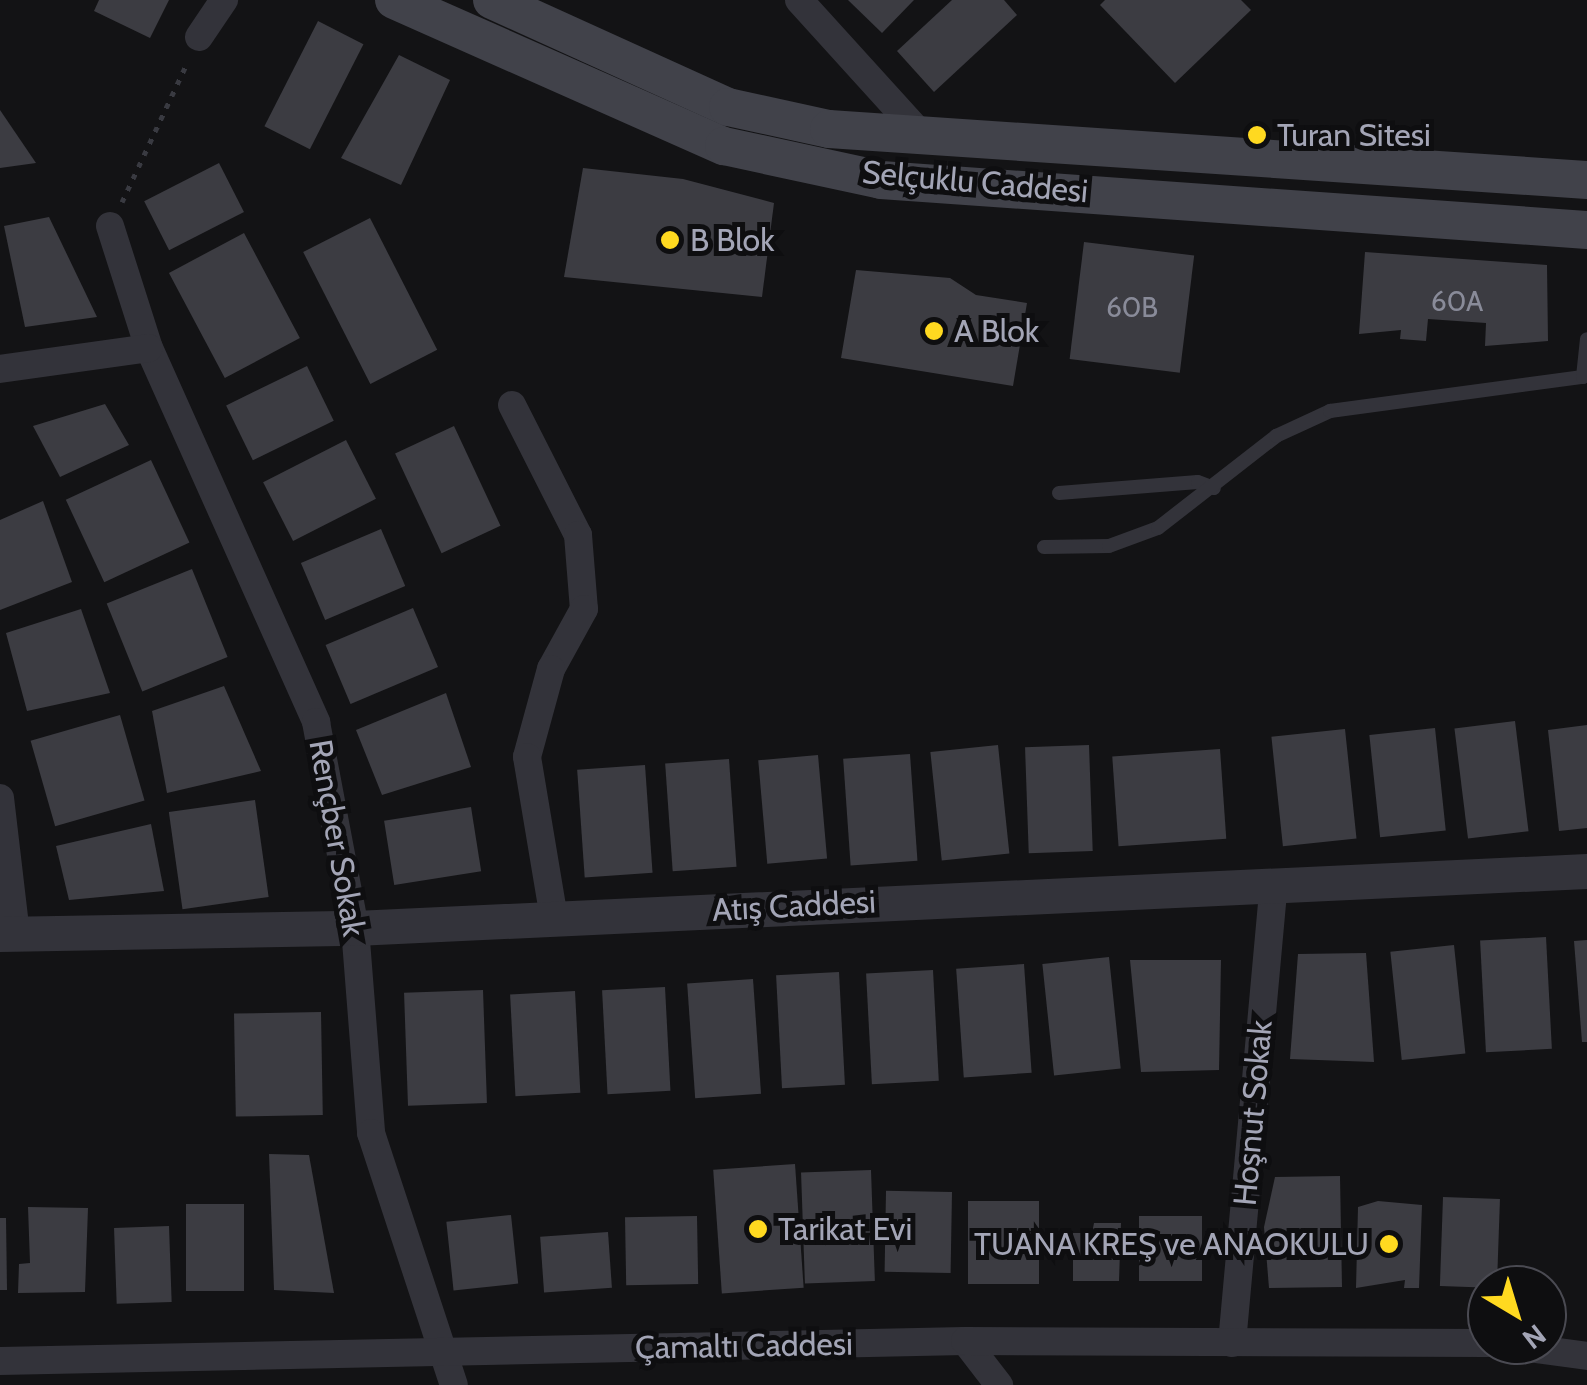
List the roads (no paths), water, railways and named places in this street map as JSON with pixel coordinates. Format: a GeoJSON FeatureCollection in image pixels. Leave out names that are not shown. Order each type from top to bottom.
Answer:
{"type":"FeatureCollection","features":[{"type":"Feature","properties":{"kind":"main road","name":"Selçuklu Caddesi"},"geometry":{"type":"LineString","coordinates":[[394,0],[724,146],[881,180],[1587,230]]}},
{"type":"Feature","properties":{"kind":"main road","name":"Selçuklu Caddesi"},"geometry":{"type":"LineString","coordinates":[[492,0],[728,106],[925,139],[1587,180]]}},
{"type":"Feature","properties":{"kind":"street"},"geometry":{"type":"LineString","coordinates":[[199,37],[224,0]]}},
{"type":"Feature","properties":{"kind":"street"},"geometry":{"type":"LineString","coordinates":[[799,0],[925,139]]}},
{"type":"Feature","properties":{"kind":"street","name":"Rençber Sokak"},"geometry":{"type":"LineString","coordinates":[[110,226],[149,348],[316,722],[355,928],[371,1133],[438,1353],[454,1385]]}},
{"type":"Feature","properties":{"kind":"street"},"geometry":{"type":"LineString","coordinates":[[0,369],[149,348]]}},
{"type":"Feature","properties":{"kind":"street"},"geometry":{"type":"LineString","coordinates":[[512,405],[578,535],[584,609],[551,669],[527,757],[554,918]]}},
{"type":"Feature","properties":{"kind":"street"},"geometry":{"type":"LineString","coordinates":[[0,798],[8,934]]}},
{"type":"Feature","properties":{"kind":"street","name":"Atış Caddesi"},"geometry":{"type":"LineString","coordinates":[[8,934],[355,928],[1587,871]]}},
{"type":"Feature","properties":{"kind":"street","name":"Hoşnut Sokak"},"geometry":{"type":"LineString","coordinates":[[1232,1343],[1274,884]]}},
{"type":"Feature","properties":{"kind":"street"},"geometry":{"type":"LineString","coordinates":[[965,1340],[999,1385]]}},
{"type":"Feature","properties":{"kind":"street","name":"Çamaltı Caddesi"},"geometry":{"type":"LineString","coordinates":[[0,1362],[965,1340],[1467,1343]]}},
{"type":"Feature","properties":{"kind":"lane"},"geometry":{"type":"LineString","coordinates":[[1044,546],[1134,538],[1214,488],[1276,436],[1330,411],[1583,377],[1587,339]]}},
{"type":"Feature","properties":{"kind":"lane"},"geometry":{"type":"LineString","coordinates":[[1059,493],[1189,482],[1214,488]]}},
{"type":"Feature","properties":{"kind":"place","name":"Turan Sitesi"},"geometry":{"type":"Point","coordinates":[1257,135]}},
{"type":"Feature","properties":{"kind":"place","name":"B Blok"},"geometry":{"type":"Point","coordinates":[670,240]}},
{"type":"Feature","properties":{"kind":"place","name":"A Blok"},"geometry":{"type":"Point","coordinates":[934,331]}},
{"type":"Feature","properties":{"kind":"place","name":"Tarikat Evi"},"geometry":{"type":"Point","coordinates":[758,1229]}},
{"type":"Feature","properties":{"kind":"place","name":"TUANA KREŞ ve ANAOKULU"},"geometry":{"type":"Point","coordinates":[1389,1244]}}]}
